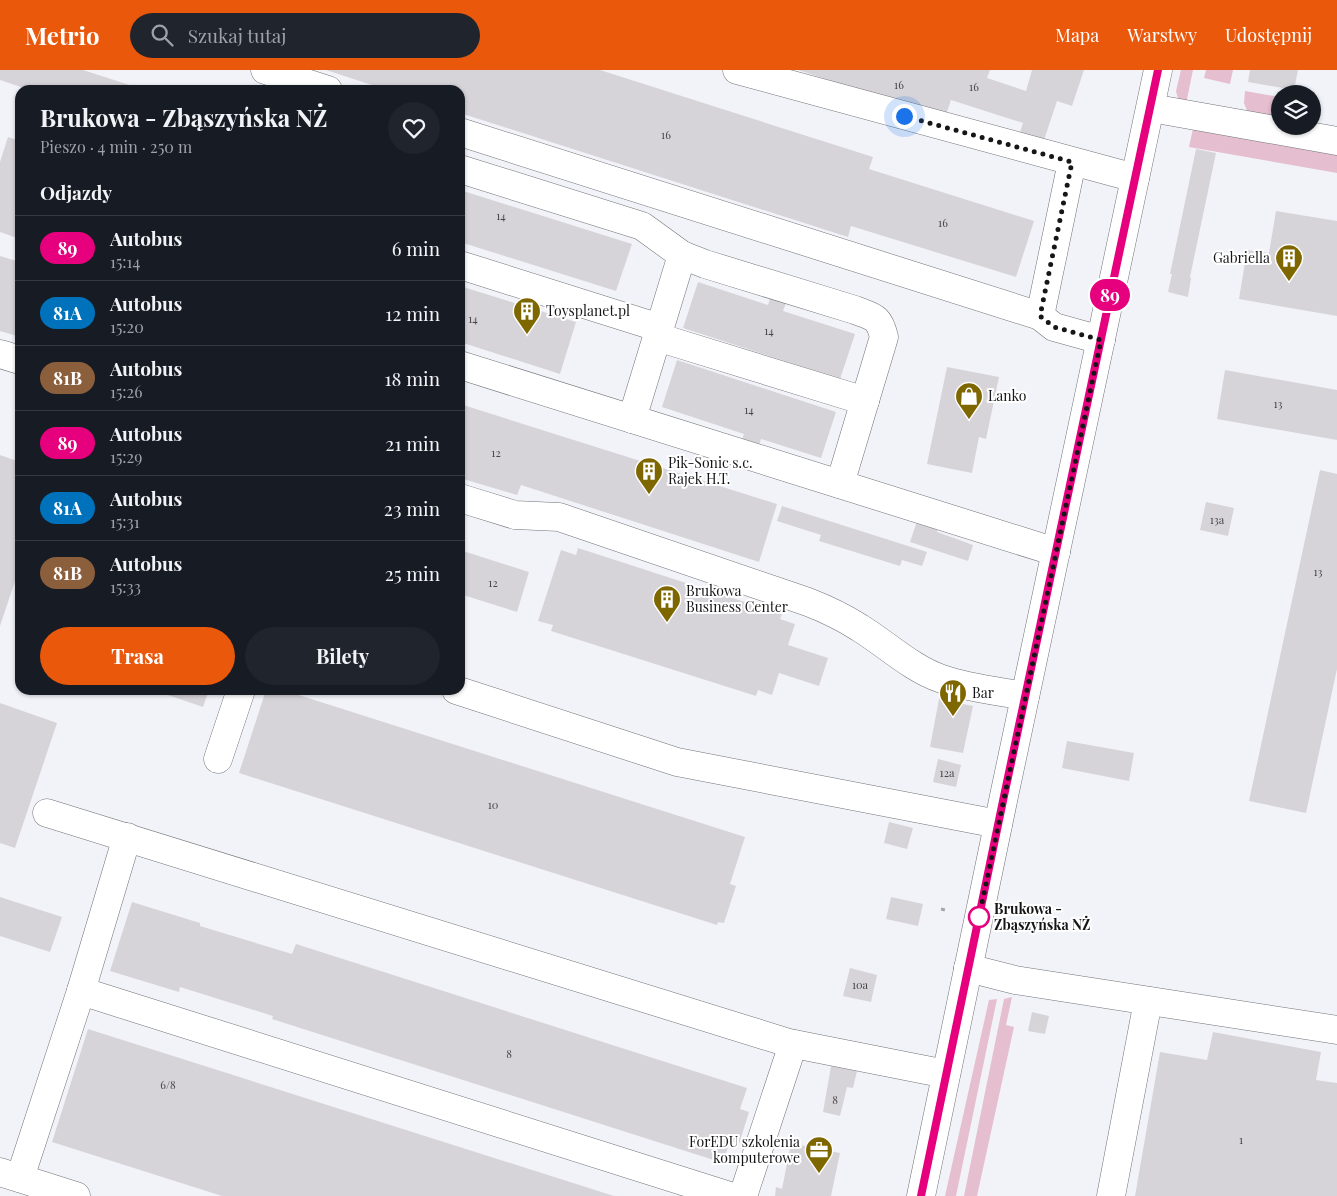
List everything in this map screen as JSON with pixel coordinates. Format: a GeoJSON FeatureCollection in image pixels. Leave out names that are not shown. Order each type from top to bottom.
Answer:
{"type":"FeatureCollection","features":[{"type":"Feature","properties":{"kind":"street"},"geometry":{"type":"LineString","coordinates":[[266,70],[312,85]]}},
{"type":"Feature","properties":{"kind":"street"},"geometry":{"type":"LineString","coordinates":[[737,70],[1136,178]]}},
{"type":"Feature","properties":{"kind":"street"},"geometry":{"type":"LineString","coordinates":[[921,1196],[1158,70]]}},
{"type":"Feature","properties":{"kind":"street"},"geometry":{"type":"LineString","coordinates":[[1151,108],[1337,142]]}},
{"type":"Feature","properties":{"kind":"street"},"geometry":{"type":"LineString","coordinates":[[465,134],[1040,316],[1054,327],[1101,340]]}},
{"type":"Feature","properties":{"kind":"street"},"geometry":{"type":"LineString","coordinates":[[1040,316],[1072,162]]}},
{"type":"Feature","properties":{"kind":"street"},"geometry":{"type":"LineString","coordinates":[[465,171],[642,226],[682,255],[873,317],[881,324],[884,337],[840,484]]}},
{"type":"Feature","properties":{"kind":"street"},"geometry":{"type":"LineString","coordinates":[[632,419],[682,255]]}},
{"type":"Feature","properties":{"kind":"street"},"geometry":{"type":"LineString","coordinates":[[465,267],[865,402]]}},
{"type":"Feature","properties":{"kind":"street"},"geometry":{"type":"LineString","coordinates":[[0,354],[15,358]]}},
{"type":"Feature","properties":{"kind":"street"},"geometry":{"type":"LineString","coordinates":[[465,367],[1056,552]]}},
{"type":"Feature","properties":{"kind":"street"},"geometry":{"type":"LineString","coordinates":[[465,500],[515,515],[558,517],[798,599],[830,611],[860,628],[918,667],[941,679],[1025,696]]}},
{"type":"Feature","properties":{"kind":"street"},"geometry":{"type":"LineString","coordinates":[[465,693],[677,762],[998,824]]}},
{"type":"Feature","properties":{"kind":"street"},"geometry":{"type":"LineString","coordinates":[[218,759],[239,695]]}},
{"type":"Feature","properties":{"kind":"street"},"geometry":{"type":"LineString","coordinates":[[47,813],[793,1044],[946,1074]]}},
{"type":"Feature","properties":{"kind":"street"},"geometry":{"type":"LineString","coordinates":[[76,1196],[10,1175],[81,991],[127,838]]}},
{"type":"Feature","properties":{"kind":"street"},"geometry":{"type":"LineString","coordinates":[[968,968],[1015,980],[1337,1030]]}},
{"type":"Feature","properties":{"kind":"street"},"geometry":{"type":"LineString","coordinates":[[81,991],[730,1196]]}},
{"type":"Feature","properties":{"kind":"street"},"geometry":{"type":"LineString","coordinates":[[1111,1196],[1148,1001]]}},
{"type":"Feature","properties":{"kind":"street"},"geometry":{"type":"LineString","coordinates":[[743,1196],[793,1044]]}},
{"type":"Feature","properties":{"kind":"shaded area"},"geometry":{"type":"Polygon","coordinates":[[[1181,70],[1193,70],[1186,104],[1178,99],[1176,91],[1181,70]]]}},
{"type":"Feature","properties":{"kind":"shaded area"},"geometry":{"type":"Polygon","coordinates":[[[1206,70],[1233,70],[1230,84],[1204,78],[1206,70]]]}},
{"type":"Feature","properties":{"kind":"shaded area"},"geometry":{"type":"Polygon","coordinates":[[[1245,91],[1271,95],[1271,120],[1248,113],[1244,103],[1245,91]]]}},
{"type":"Feature","properties":{"kind":"shaded area"},"geometry":{"type":"Polygon","coordinates":[[[1194,124],[1337,153],[1337,173],[1189,147],[1194,124]]]}},
{"type":"Feature","properties":{"kind":"shaded area"},"geometry":{"type":"Polygon","coordinates":[[[1012,997],[1006,1025],[1014,1027],[977,1196],[964,1196],[1004,999],[1012,997]]]}},
{"type":"Feature","properties":{"kind":"shaded area"},"geometry":{"type":"Polygon","coordinates":[[[997,999],[956,1196],[945,1196],[989,1000],[997,999]]]}},
{"type":"Feature","properties":{"kind":"building"},"geometry":{"type":"Polygon","coordinates":[[[0,70],[83,70],[130,85],[15,85],[0,80],[0,70]]]}},
{"type":"Feature","properties":{"kind":"building"},"geometry":{"type":"Polygon","coordinates":[[[326,70],[600,70],[873,157],[869,169],[1034,221],[1016,277],[851,226],[848,237],[465,115],[465,85],[372,85],[326,70]]]}},
{"type":"Feature","properties":{"kind":"building"},"geometry":{"type":"Polygon","coordinates":[[[798,70],[990,70],[987,78],[1026,91],[1032,70],[1084,70],[1072,106],[1057,101],[1043,143],[1019,135],[1023,123],[951,100],[945,118],[798,70]]]}},
{"type":"Feature","properties":{"kind":"building"},"geometry":{"type":"Polygon","coordinates":[[[1250,70],[1298,70],[1295,85],[1271,86],[1248,82],[1250,70]]]}},
{"type":"Feature","properties":{"kind":"building"},"geometry":{"type":"Polygon","coordinates":[[[8,137],[15,139],[15,237],[0,232],[0,162],[8,137]]]}},
{"type":"Feature","properties":{"kind":"building"},"geometry":{"type":"Polygon","coordinates":[[[1196,149],[1216,153],[1190,277],[1188,297],[1168,292],[1196,149]]]}},
{"type":"Feature","properties":{"kind":"building"},"geometry":{"type":"Polygon","coordinates":[[[465,192],[632,244],[616,291],[465,244],[465,192]]]}},
{"type":"Feature","properties":{"kind":"building","name":"Gabriella"},"geometry":{"type":"Polygon","coordinates":[[[1276,211],[1337,221],[1337,316],[1239,299],[1247,250],[1269,253],[1276,211]]]}},
{"type":"Feature","properties":{"kind":"building"},"geometry":{"type":"Polygon","coordinates":[[[0,256],[15,260],[15,336],[0,331],[0,256]]]}},
{"type":"Feature","properties":{"kind":"building"},"geometry":{"type":"Polygon","coordinates":[[[698,282],[768,305],[770,298],[786,303],[783,311],[855,334],[840,379],[683,328],[698,282]]]}},
{"type":"Feature","properties":{"kind":"building","name":"Toysplanet.pl"},"geometry":{"type":"Polygon","coordinates":[[[465,288],[576,322],[560,374],[465,344],[465,288]]]}},
{"type":"Feature","properties":{"kind":"building"},"geometry":{"type":"Polygon","coordinates":[[[677,360],[836,412],[821,458],[761,439],[759,446],[742,440],[744,434],[662,407],[677,360]]]}},
{"type":"Feature","properties":{"kind":"building"},"geometry":{"type":"Polygon","coordinates":[[[947,367],[999,377],[986,439],[979,437],[972,473],[927,464],[947,367]]]}},
{"type":"Feature","properties":{"kind":"building"},"geometry":{"type":"Polygon","coordinates":[[[1225,370],[1337,390],[1337,440],[1217,419],[1225,370]]]}},
{"type":"Feature","properties":{"kind":"building","name":"Pik-Sonic s.c. Rajek H.T."},"geometry":{"type":"Polygon","coordinates":[[[465,406],[777,504],[759,562],[521,485],[517,495],[465,479],[465,406]]]}},
{"type":"Feature","properties":{"kind":"building"},"geometry":{"type":"Polygon","coordinates":[[[0,455],[15,460],[15,581],[0,626],[0,455]]]}},
{"type":"Feature","properties":{"kind":"building"},"geometry":{"type":"Polygon","coordinates":[[[1320,470],[1337,474],[1337,669],[1306,813],[1249,801],[1320,470]]]}},
{"type":"Feature","properties":{"kind":"building"},"geometry":{"type":"Polygon","coordinates":[[[1206,502],[1234,508],[1228,536],[1200,530],[1206,502]]]}},
{"type":"Feature","properties":{"kind":"building"},"geometry":{"type":"Polygon","coordinates":[[[782,506],[927,552],[922,566],[902,560],[900,566],[819,541],[821,535],[777,521],[782,506]]]}},
{"type":"Feature","properties":{"kind":"building"},"geometry":{"type":"Polygon","coordinates":[[[917,521],[938,528],[937,532],[973,545],[968,561],[910,542],[917,521]]]}},
{"type":"Feature","properties":{"kind":"building","name":"Brukowa Business Center"},"geometry":{"type":"Polygon","coordinates":[[[578,548],[782,614],[780,619],[795,624],[788,645],[828,658],[819,686],[779,673],[772,695],[758,690],[756,696],[551,631],[553,625],[538,621],[561,550],[576,555],[578,548]]]}},
{"type":"Feature","properties":{"kind":"building"},"geometry":{"type":"Polygon","coordinates":[[[465,552],[529,572],[517,612],[465,596],[465,552]]]}},
{"type":"Feature","properties":{"kind":"building"},"geometry":{"type":"Polygon","coordinates":[[[168,695],[207,695],[203,707],[168,695]]]}},
{"type":"Feature","properties":{"kind":"building"},"geometry":{"type":"Polygon","coordinates":[[[264,695],[299,695],[745,837],[730,884],[736,886],[724,923],[718,922],[717,925],[239,773],[264,695]]]}},
{"type":"Feature","properties":{"kind":"building","name":"Bar"},"geometry":{"type":"Polygon","coordinates":[[[939,699],[973,706],[963,753],[930,747],[939,699]]]}},
{"type":"Feature","properties":{"kind":"building"},"geometry":{"type":"Polygon","coordinates":[[[0,703],[57,723],[15,848],[0,843],[0,703]]]}},
{"type":"Feature","properties":{"kind":"building"},"geometry":{"type":"Polygon","coordinates":[[[1067,741],[1134,753],[1129,781],[1062,768],[1067,741]]]}},
{"type":"Feature","properties":{"kind":"building"},"geometry":{"type":"Polygon","coordinates":[[[938,759],[961,765],[956,787],[933,782],[938,759]]]}},
{"type":"Feature","properties":{"kind":"building"},"geometry":{"type":"Polygon","coordinates":[[[889,822],[913,828],[907,849],[884,843],[889,822]]]}},
{"type":"Feature","properties":{"kind":"building"},"geometry":{"type":"Polygon","coordinates":[[[0,897],[62,917],[50,952],[0,936],[0,897]]]}},
{"type":"Feature","properties":{"kind":"building"},"geometry":{"type":"Polygon","coordinates":[[[891,897],[923,904],[918,926],[886,919],[891,897]]]}},
{"type":"Feature","properties":{"kind":"building"},"geometry":{"type":"Polygon","coordinates":[[[132,902],[200,923],[200,926],[292,954],[296,944],[747,1088],[740,1109],[749,1112],[739,1144],[730,1141],[723,1163],[272,1019],[273,1016],[180,987],[179,992],[110,971],[132,902]]]}},
{"type":"Feature","properties":{"kind":"building"},"geometry":{"type":"Polygon","coordinates":[[[850,968],[877,975],[871,1002],[843,996],[850,968]]]}},
{"type":"Feature","properties":{"kind":"building"},"geometry":{"type":"Polygon","coordinates":[[[1032,1012],[1049,1016],[1045,1034],[1028,1031],[1032,1012]]]}},
{"type":"Feature","properties":{"kind":"building"},"geometry":{"type":"Polygon","coordinates":[[[88,1029],[614,1196],[222,1196],[52,1142],[88,1029]]]}},
{"type":"Feature","properties":{"kind":"building"},"geometry":{"type":"Polygon","coordinates":[[[1213,1032],[1321,1052],[1316,1080],[1337,1083],[1337,1196],[1135,1196],[1160,1052],[1207,1060],[1213,1032]]]}},
{"type":"Feature","properties":{"kind":"building"},"geometry":{"type":"Polygon","coordinates":[[[831,1066],[857,1071],[853,1088],[847,1087],[840,1116],[823,1112],[831,1066]]]}},
{"type":"Feature","properties":{"kind":"building"},"geometry":{"type":"Polygon","coordinates":[[[791,1143],[840,1153],[831,1196],[775,1196],[776,1187],[782,1189],[791,1143]]]}},
{"type":"Feature","properties":{"kind":"bus line","name":"89"},"geometry":{"type":"LineString","coordinates":[[921,1196],[1158,70]]}},
{"type":"Feature","properties":{"kind":"place","name":"Gabriella"},"geometry":{"type":"Point","coordinates":[1289,282]}},
{"type":"Feature","properties":{"kind":"place","name":"Toysplanet.pl"},"geometry":{"type":"Point","coordinates":[527,335]}},
{"type":"Feature","properties":{"kind":"place","name":"Lanko"},"geometry":{"type":"Point","coordinates":[969,420]}},
{"type":"Feature","properties":{"kind":"place","name":"Pik-Sonic s.c. Rajek H.T."},"geometry":{"type":"Point","coordinates":[649,495]}},
{"type":"Feature","properties":{"kind":"place","name":"Brukowa Business Center"},"geometry":{"type":"Point","coordinates":[667,623]}},
{"type":"Feature","properties":{"kind":"place","name":"Bar"},"geometry":{"type":"Point","coordinates":[953,717]}},
{"type":"Feature","properties":{"kind":"place","name":"Brukowa - Zbąszyńska NŻ"},"geometry":{"type":"Point","coordinates":[979,917]}},
{"type":"Feature","properties":{"kind":"place","name":"ForEDU szkolenia komputerowe"},"geometry":{"type":"Point","coordinates":[819,1174]}},
{"type":"Feature","properties":{"kind":"route"},"geometry":{"type":"LineString","coordinates":[[904,116],[1072,162],[1040,316],[1054,327],[1101,340],[979,917]]}}]}
